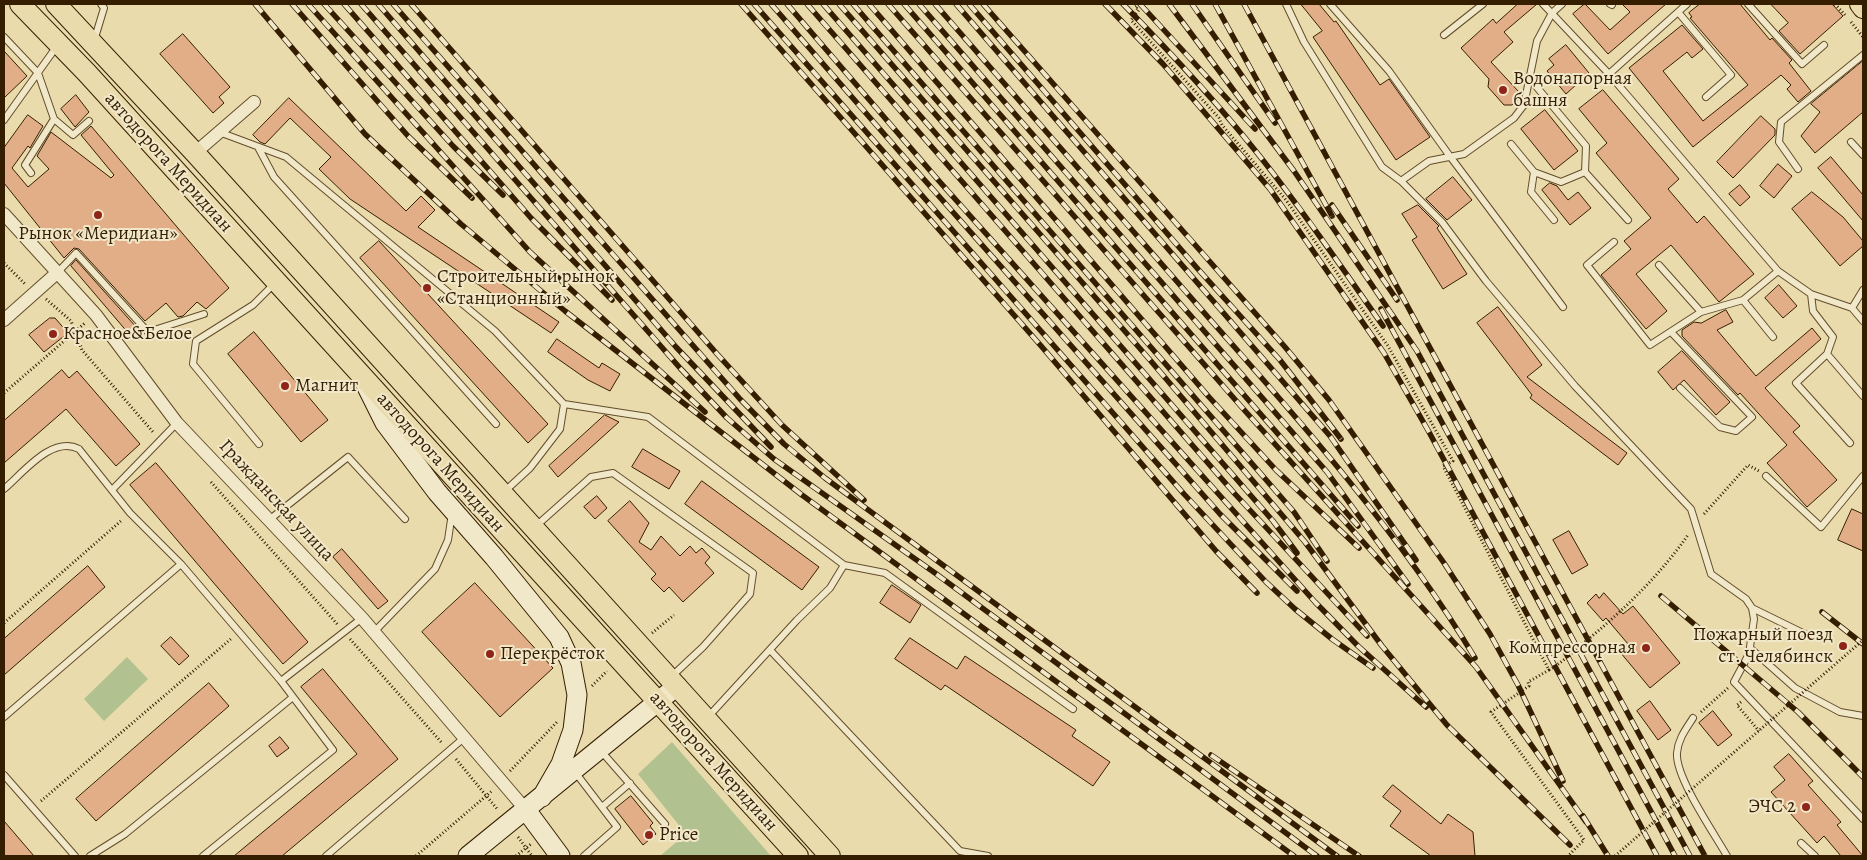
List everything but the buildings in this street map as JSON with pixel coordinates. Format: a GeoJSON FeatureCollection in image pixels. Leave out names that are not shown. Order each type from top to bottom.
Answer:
{"type":"FeatureCollection","features":[{"type":"Feature","properties":{"kind":"main road","name":"автодорога Меридиан"},"geometry":{"type":"LineString","coordinates":[[20,4],[59,44],[798,856]]}},
{"type":"Feature","properties":{"kind":"main road","name":"автодорога Меридиан"},"geometry":{"type":"LineString","coordinates":[[56,4],[195,153],[830,856]]}},
{"type":"Feature","properties":{"kind":"main road"},"geometry":{"type":"LineString","coordinates":[[1860,4],[1863,8]]}},
{"type":"Feature","properties":{"kind":"street"},"geometry":{"type":"LineString","coordinates":[[195,153],[254,102]]}},
{"type":"Feature","properties":{"kind":"street","name":"Гражданская улица"},"geometry":{"type":"LineString","coordinates":[[4,214],[96,315],[177,423],[362,618],[526,810]]}},
{"type":"Feature","properties":{"kind":"street"},"geometry":{"type":"LineString","coordinates":[[4,320],[58,272]]}},
{"type":"Feature","properties":{"kind":"street"},"geometry":{"type":"LineString","coordinates":[[362,378],[385,423],[437,492],[494,556],[559,637],[571,663],[577,695],[573,730],[561,764],[542,797]]}},
{"type":"Feature","properties":{"kind":"street"},"geometry":{"type":"LineString","coordinates":[[468,856],[657,702],[673,682]]}},
{"type":"Feature","properties":{"kind":"street"},"geometry":{"type":"LineString","coordinates":[[526,810],[560,856]]}},
{"type":"Feature","properties":{"kind":"lane"},"geometry":{"type":"LineString","coordinates":[[93,45],[104,8],[101,4]]}},
{"type":"Feature","properties":{"kind":"lane"},"geometry":{"type":"LineString","coordinates":[[1286,4],[1304,42],[1382,167],[1402,181],[1442,222],[1486,281],[1575,386],[1691,508],[1697,521],[1704,555],[1711,574],[1746,599],[1752,608],[1754,619],[1750,648],[1747,659],[1734,682],[1863,819]]}},
{"type":"Feature","properties":{"kind":"lane"},"geometry":{"type":"LineString","coordinates":[[1330,4],[1389,71],[1449,155],[1563,307]]}},
{"type":"Feature","properties":{"kind":"lane"},"geometry":{"type":"LineString","coordinates":[[1444,35],[1482,4]]}},
{"type":"Feature","properties":{"kind":"lane"},"geometry":{"type":"LineString","coordinates":[[1543,4],[1608,74],[1778,271],[1811,294],[1852,308],[1863,321]]}},
{"type":"Feature","properties":{"kind":"lane"},"geometry":{"type":"LineString","coordinates":[[1402,181],[1429,161],[1449,155],[1464,154],[1499,131],[1514,118],[1524,105],[1537,42],[1552,13],[1562,4]]}},
{"type":"Feature","properties":{"kind":"lane"},"geometry":{"type":"LineString","coordinates":[[1608,74],[1687,4]]}},
{"type":"Feature","properties":{"kind":"lane"},"geometry":{"type":"LineString","coordinates":[[1748,4],[1802,64],[1824,45]]}},
{"type":"Feature","properties":{"kind":"lane"},"geometry":{"type":"LineString","coordinates":[[1678,12],[1731,75],[1706,96]]}},
{"type":"Feature","properties":{"kind":"lane"},"geometry":{"type":"LineString","coordinates":[[4,37],[38,73],[54,118],[73,135],[89,121]]}},
{"type":"Feature","properties":{"kind":"lane"},"geometry":{"type":"LineString","coordinates":[[4,120],[59,44]]}},
{"type":"Feature","properties":{"kind":"lane"},"geometry":{"type":"LineString","coordinates":[[1798,169],[1779,142],[1781,122],[1863,55]]}},
{"type":"Feature","properties":{"kind":"lane"},"geometry":{"type":"LineString","coordinates":[[1530,79],[1586,146],[1584,172],[1628,220]]}},
{"type":"Feature","properties":{"kind":"lane"},"geometry":{"type":"LineString","coordinates":[[31,173],[25,165],[54,118]]}},
{"type":"Feature","properties":{"kind":"lane"},"geometry":{"type":"LineString","coordinates":[[219,132],[286,157],[487,324],[564,404],[648,417],[844,565],[884,573],[1073,709]]}},
{"type":"Feature","properties":{"kind":"lane"},"geometry":{"type":"LineString","coordinates":[[1852,142],[1863,155]]}},
{"type":"Feature","properties":{"kind":"lane"},"geometry":{"type":"LineString","coordinates":[[1511,144],[1534,172],[1561,182],[1584,172]]}},
{"type":"Feature","properties":{"kind":"lane"},"geometry":{"type":"LineString","coordinates":[[258,147],[274,176],[496,424]]}},
{"type":"Feature","properties":{"kind":"lane"},"geometry":{"type":"LineString","coordinates":[[1534,172],[1531,192],[1554,220]]}},
{"type":"Feature","properties":{"kind":"lane"},"geometry":{"type":"LineString","coordinates":[[1614,242],[1587,265],[1650,345],[1700,312],[1743,300],[1778,271]]}},
{"type":"Feature","properties":{"kind":"lane"},"geometry":{"type":"LineString","coordinates":[[58,272],[76,253],[148,332],[204,314]]}},
{"type":"Feature","properties":{"kind":"lane"},"geometry":{"type":"LineString","coordinates":[[1659,265],[1700,312]]}},
{"type":"Feature","properties":{"kind":"lane"},"geometry":{"type":"LineString","coordinates":[[259,444],[193,364],[196,341],[253,305],[276,282]]}},
{"type":"Feature","properties":{"kind":"lane"},"geometry":{"type":"LineString","coordinates":[[1852,308],[1863,290]]}},
{"type":"Feature","properties":{"kind":"lane"},"geometry":{"type":"LineString","coordinates":[[1811,294],[1813,311],[1833,337],[1827,354],[1796,383],[1850,443]]}},
{"type":"Feature","properties":{"kind":"lane"},"geometry":{"type":"LineString","coordinates":[[1743,300],[1773,337]]}},
{"type":"Feature","properties":{"kind":"lane"},"geometry":{"type":"LineString","coordinates":[[1671,332],[1752,417],[1736,431],[1720,427],[1680,388]]}},
{"type":"Feature","properties":{"kind":"lane"},"geometry":{"type":"LineString","coordinates":[[1827,354],[1863,396]]}},
{"type":"Feature","properties":{"kind":"lane"},"geometry":{"type":"LineString","coordinates":[[503,494],[530,468],[560,429],[564,404]]}},
{"type":"Feature","properties":{"kind":"lane"},"geometry":{"type":"LineString","coordinates":[[112,490],[177,423]]}},
{"type":"Feature","properties":{"kind":"lane"},"geometry":{"type":"LineString","coordinates":[[4,489],[46,452],[60,446],[70,445],[79,449],[130,513],[182,564],[281,681],[333,750],[203,856]]}},
{"type":"Feature","properties":{"kind":"lane"},"geometry":{"type":"LineString","coordinates":[[269,520],[348,456],[405,519]]}},
{"type":"Feature","properties":{"kind":"lane"},"geometry":{"type":"LineString","coordinates":[[534,528],[591,477],[613,473],[753,572],[750,594],[673,682]]}},
{"type":"Feature","properties":{"kind":"lane"},"geometry":{"type":"LineString","coordinates":[[1766,476],[1821,527],[1863,476]]}},
{"type":"Feature","properties":{"kind":"lane"},"geometry":{"type":"LineString","coordinates":[[374,632],[435,569],[448,540],[453,510]]}},
{"type":"Feature","properties":{"kind":"lane"},"geometry":{"type":"LineString","coordinates":[[4,717],[182,564]]}},
{"type":"Feature","properties":{"kind":"lane"},"geometry":{"type":"LineString","coordinates":[[706,719],[830,588],[844,565]]}},
{"type":"Feature","properties":{"kind":"lane"},"geometry":{"type":"LineString","coordinates":[[1752,608],[1807,635]]}},
{"type":"Feature","properties":{"kind":"lane"},"geometry":{"type":"LineString","coordinates":[[281,681],[362,618]]}},
{"type":"Feature","properties":{"kind":"lane"},"geometry":{"type":"LineString","coordinates":[[1750,648],[1795,688],[1840,712],[1863,716]]}},
{"type":"Feature","properties":{"kind":"lane"},"geometry":{"type":"LineString","coordinates":[[770,650],[960,851],[988,856]]}},
{"type":"Feature","properties":{"kind":"lane"},"geometry":{"type":"LineString","coordinates":[[90,856],[125,834],[293,697]]}},
{"type":"Feature","properties":{"kind":"lane"},"geometry":{"type":"LineString","coordinates":[[1693,718],[1681,736],[1677,753],[1679,772],[1727,856]]}},
{"type":"Feature","properties":{"kind":"lane"},"geometry":{"type":"LineString","coordinates":[[326,856],[465,737]]}},
{"type":"Feature","properties":{"kind":"lane"},"geometry":{"type":"LineString","coordinates":[[599,749],[664,824]]}},
{"type":"Feature","properties":{"kind":"lane"},"geometry":{"type":"LineString","coordinates":[[574,770],[617,827],[584,856]]}},
{"type":"Feature","properties":{"kind":"lane"},"geometry":{"type":"LineString","coordinates":[[4,774],[75,856]]}},
{"type":"Feature","properties":{"kind":"lane"},"geometry":{"type":"LineString","coordinates":[[602,807],[630,783]]}},
{"type":"Feature","properties":{"kind":"lane"},"geometry":{"type":"LineString","coordinates":[[1801,843],[1815,856]]}},
{"type":"Feature","properties":{"kind":"path"},"geometry":{"type":"LineString","coordinates":[[1139,4],[1135,8],[1139,10],[1131,20],[1219,118],[1222,125],[1286,200],[1388,346],[1453,462],[1443,466],[1549,670]]}},
{"type":"Feature","properties":{"kind":"path"},"geometry":{"type":"LineString","coordinates":[[4,263],[17,279],[36,291],[66,315],[76,331],[82,350],[160,440]]}},
{"type":"Feature","properties":{"kind":"path"},"geometry":{"type":"LineString","coordinates":[[4,393],[96,315]]}},
{"type":"Feature","properties":{"kind":"path"},"geometry":{"type":"LineString","coordinates":[[1568,856],[1584,840],[1491,712],[1529,686],[1528,682],[1549,670],[1594,635],[1638,593],[1670,561],[1697,521],[1748,465],[1766,476]]}},
{"type":"Feature","properties":{"kind":"path"},"geometry":{"type":"LineString","coordinates":[[205,475],[489,796],[532,856]]}},
{"type":"Feature","properties":{"kind":"path"},"geometry":{"type":"LineString","coordinates":[[4,623],[130,513]]}},
{"type":"Feature","properties":{"kind":"path"},"geometry":{"type":"LineString","coordinates":[[33,808],[239,632]]}},
{"type":"Feature","properties":{"kind":"path"},"geometry":{"type":"LineString","coordinates":[[1615,856],[1863,640]]}},
{"type":"Feature","properties":{"kind":"path"},"geometry":{"type":"LineString","coordinates":[[1693,718],[1734,682]]}},
{"type":"Feature","properties":{"kind":"path"},"geometry":{"type":"LineString","coordinates":[[416,856],[489,796]]}},
{"type":"Feature","properties":{"kind":"green space"},"geometry":{"type":"Polygon","coordinates":[[[127,657],[148,679],[104,721],[84,699],[127,657]]]}},
{"type":"Feature","properties":{"kind":"green space"},"geometry":{"type":"Polygon","coordinates":[[[672,742],[771,856],[660,856],[686,834],[638,774],[672,742]]]}},
{"type":"Feature","properties":{"kind":"railway"},"geometry":{"type":"LineString","coordinates":[[255,4],[365,134],[461,224],[565,311],[802,495],[1294,856]]}},
{"type":"Feature","properties":{"kind":"railway"},"geometry":{"type":"LineString","coordinates":[[292,4],[408,136],[472,198]]}},
{"type":"Feature","properties":{"kind":"railway"},"geometry":{"type":"LineString","coordinates":[[308,4],[530,252],[705,412]]}},
{"type":"Feature","properties":{"kind":"railway"},"geometry":{"type":"LineString","coordinates":[[324,4],[453,146],[503,195]]}},
{"type":"Feature","properties":{"kind":"railway"},"geometry":{"type":"LineString","coordinates":[[344,4],[531,218],[612,300]]}},
{"type":"Feature","properties":{"kind":"railway"},"geometry":{"type":"LineString","coordinates":[[361,4],[680,368],[727,418],[774,459],[935,573],[1317,856]]}},
{"type":"Feature","properties":{"kind":"railway"},"geometry":{"type":"LineString","coordinates":[[378,4],[676,347],[771,447]]}},
{"type":"Feature","properties":{"kind":"railway"},"geometry":{"type":"LineString","coordinates":[[393,4],[740,399],[784,444],[825,478],[1337,856]]}},
{"type":"Feature","properties":{"kind":"railway"},"geometry":{"type":"LineString","coordinates":[[411,4],[718,355],[782,425],[864,500]]}},
{"type":"Feature","properties":{"kind":"railway"},"geometry":{"type":"LineString","coordinates":[[741,4],[1042,347],[1216,551],[1257,593]]}},
{"type":"Feature","properties":{"kind":"railway"},"geometry":{"type":"LineString","coordinates":[[754,4],[1184,494],[1266,582],[1332,639],[1373,668]]}},
{"type":"Feature","properties":{"kind":"railway"},"geometry":{"type":"LineString","coordinates":[[771,4],[1220,514],[1297,591]]}},
{"type":"Feature","properties":{"kind":"railway"},"geometry":{"type":"LineString","coordinates":[[787,4],[939,181],[1315,602],[1358,646],[1426,707]]}},
{"type":"Feature","properties":{"kind":"railway"},"geometry":{"type":"LineString","coordinates":[[807,4],[1235,494],[1367,636]]}},
{"type":"Feature","properties":{"kind":"railway"},"geometry":{"type":"LineString","coordinates":[[823,4],[1273,521],[1297,553]]}},
{"type":"Feature","properties":{"kind":"railway"},"geometry":{"type":"LineString","coordinates":[[839,4],[1150,360],[1305,542],[1382,646],[1447,725],[1570,845]]}},
{"type":"Feature","properties":{"kind":"railway"},"geometry":{"type":"LineString","coordinates":[[853,4],[1294,512],[1327,561]]}},
{"type":"Feature","properties":{"kind":"railway"},"geometry":{"type":"LineString","coordinates":[[869,4],[1209,397],[1276,470],[1359,548]]}},
{"type":"Feature","properties":{"kind":"railway"},"geometry":{"type":"LineString","coordinates":[[888,4],[1246,412],[1476,667],[1586,822]]}},
{"type":"Feature","properties":{"kind":"railway"},"geometry":{"type":"LineString","coordinates":[[904,4],[1358,526]]}},
{"type":"Feature","properties":{"kind":"railway"},"geometry":{"type":"LineString","coordinates":[[919,4],[1327,472],[1408,584]]}},
{"type":"Feature","properties":{"kind":"railway"},"geometry":{"type":"LineString","coordinates":[[935,4],[1279,398],[1349,481],[1415,568],[1475,658]]}},
{"type":"Feature","properties":{"kind":"railway"},"geometry":{"type":"LineString","coordinates":[[956,4],[1330,436],[1416,560]]}},
{"type":"Feature","properties":{"kind":"railway"},"geometry":{"type":"LineString","coordinates":[[969,4],[1197,268],[1280,360],[1341,439]]}},
{"type":"Feature","properties":{"kind":"railway"},"geometry":{"type":"LineString","coordinates":[[983,4],[1285,347],[1329,400],[1444,563],[1490,634],[1518,685],[1563,781]]}},
{"type":"Feature","properties":{"kind":"railway"},"geometry":{"type":"LineString","coordinates":[[1105,4],[1163,64],[1270,189],[1384,353],[1429,432],[1657,856]]}},
{"type":"Feature","properties":{"kind":"railway"},"geometry":{"type":"LineString","coordinates":[[1123,4],[1192,77],[1258,154],[1306,217],[1383,326]]}},
{"type":"Feature","properties":{"kind":"railway"},"geometry":{"type":"LineString","coordinates":[[1140,4],[1255,129]]}},
{"type":"Feature","properties":{"kind":"railway"},"geometry":{"type":"LineString","coordinates":[[1169,4],[1294,171],[1417,351],[1690,856]]}},
{"type":"Feature","properties":{"kind":"railway"},"geometry":{"type":"LineString","coordinates":[[1192,4],[1275,123]]}},
{"type":"Feature","properties":{"kind":"railway"},"geometry":{"type":"LineString","coordinates":[[1215,4],[1332,216]]}},
{"type":"Feature","properties":{"kind":"railway"},"geometry":{"type":"LineString","coordinates":[[1244,4],[1705,856]]}},
{"type":"Feature","properties":{"kind":"railway"},"geometry":{"type":"LineString","coordinates":[[1332,205],[1397,300]]}},
{"type":"Feature","properties":{"kind":"railway"},"geometry":{"type":"LineString","coordinates":[[1381,309],[1675,856]]}},
{"type":"Feature","properties":{"kind":"railway"},"geometry":{"type":"LineString","coordinates":[[1661,596],[1798,712],[1863,777]]}},
{"type":"Feature","properties":{"kind":"railway"},"geometry":{"type":"LineString","coordinates":[[1822,612],[1863,644]]}},
{"type":"Feature","properties":{"kind":"railway"},"geometry":{"type":"LineString","coordinates":[[1211,755],[1359,856]]}},
{"type":"Feature","properties":{"kind":"railway"},"geometry":{"type":"LineString","coordinates":[[1583,816],[1608,856]]}},
{"type":"Feature","properties":{"kind":"place","name":"Водонапорная башня"},"geometry":{"type":"Point","coordinates":[1503,90]}},
{"type":"Feature","properties":{"kind":"place","name":"Рынок «Меридиан»"},"geometry":{"type":"Point","coordinates":[98,215]}},
{"type":"Feature","properties":{"kind":"place","name":"Строительный рынок «Станционный»"},"geometry":{"type":"Point","coordinates":[427,288]}},
{"type":"Feature","properties":{"kind":"place","name":"Красное&Белое"},"geometry":{"type":"Point","coordinates":[53,334]}},
{"type":"Feature","properties":{"kind":"place","name":"Магнит"},"geometry":{"type":"Point","coordinates":[285,386]}},
{"type":"Feature","properties":{"kind":"place","name":"Пожарный поезд ст. Челябинск"},"geometry":{"type":"Point","coordinates":[1843,646]}},
{"type":"Feature","properties":{"kind":"place","name":"Компрессорная"},"geometry":{"type":"Point","coordinates":[1646,648]}},
{"type":"Feature","properties":{"kind":"place","name":"Перекрёсток"},"geometry":{"type":"Point","coordinates":[490,654]}},
{"type":"Feature","properties":{"kind":"place","name":"ЭЧС 2"},"geometry":{"type":"Point","coordinates":[1806,807]}},
{"type":"Feature","properties":{"kind":"place","name":"Price"},"geometry":{"type":"Point","coordinates":[649,835]}}]}
